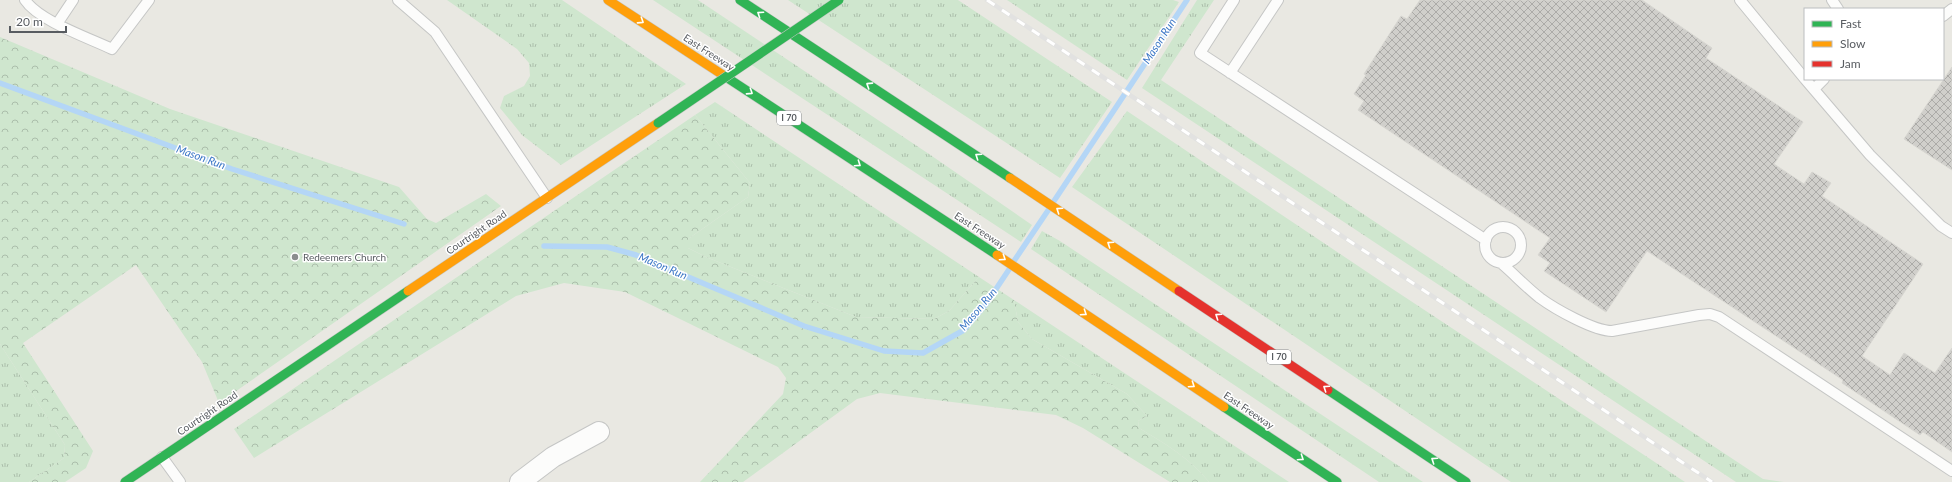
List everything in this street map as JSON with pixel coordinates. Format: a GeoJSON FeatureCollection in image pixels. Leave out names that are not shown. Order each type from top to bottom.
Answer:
{"type":"FeatureCollection","features":[{"type":"Feature","properties":{"kind":"main road","name":"East Freeway"},"geometry":{"type":"LineString","coordinates":[[608,0],[1052,291],[1337,482]]}},
{"type":"Feature","properties":{"kind":"main road","name":"I 70"},"geometry":{"type":"LineString","coordinates":[[740,0],[1466,482]]}},
{"type":"Feature","properties":{"kind":"main road","name":"Courtright Road"},"geometry":{"type":"LineString","coordinates":[[125,482],[839,0]]}},
{"type":"Feature","properties":{"kind":"street"},"geometry":{"type":"LineString","coordinates":[[520,482],[553,457],[599,432]]}},
{"type":"Feature","properties":{"kind":"lane"},"geometry":{"type":"LineString","coordinates":[[25,0],[29,6],[57,24],[112,48],[149,0]]}},
{"type":"Feature","properties":{"kind":"lane"},"geometry":{"type":"LineString","coordinates":[[57,24],[73,0]]}},
{"type":"Feature","properties":{"kind":"lane"},"geometry":{"type":"LineString","coordinates":[[398,0],[435,32],[547,198]]}},
{"type":"Feature","properties":{"kind":"lane"},"geometry":{"type":"LineString","coordinates":[[1234,0],[1200,53],[1486,240]]}},
{"type":"Feature","properties":{"kind":"lane"},"geometry":{"type":"LineString","coordinates":[[1230,73],[1278,0]]}},
{"type":"Feature","properties":{"kind":"lane"},"geometry":{"type":"LineString","coordinates":[[1740,0],[1804,78]]}},
{"type":"Feature","properties":{"kind":"lane"},"geometry":{"type":"LineString","coordinates":[[1944,15],[1952,9]]}},
{"type":"Feature","properties":{"kind":"lane"},"geometry":{"type":"LineString","coordinates":[[1806,80],[1870,155],[1942,226],[1952,233]]}},
{"type":"Feature","properties":{"kind":"lane"},"geometry":{"type":"LineString","coordinates":[[1814,89],[1823,80]]}},
{"type":"Feature","properties":{"kind":"lane"},"geometry":{"type":"LineString","coordinates":[[1501,263],[1512,261],[1520,252],[1521,241],[1519,236],[1510,228],[1498,227],[1492,230],[1486,240],[1485,246],[1490,258],[1501,263],[1541,298],[1589,326],[1604,331],[1612,332],[1699,315],[1710,314],[1719,317],[1952,471]]}},
{"type":"Feature","properties":{"kind":"lane"},"geometry":{"type":"LineString","coordinates":[[162,457],[180,482]]}},
{"type":"Feature","properties":{"kind":"green space"},"geometry":{"type":"Polygon","coordinates":[[[447,0],[562,0],[686,84],[561,165],[522,135],[500,108],[504,96],[524,86],[530,76],[529,63],[517,49],[447,0]]]}},
{"type":"Feature","properties":{"kind":"green space"},"geometry":{"type":"Polygon","coordinates":[[[653,0],[698,0],[929,154],[1032,225],[1021,242],[653,0]]]}},
{"type":"Feature","properties":{"kind":"green space"},"geometry":{"type":"Polygon","coordinates":[[[788,0],[958,0],[1112,102],[1060,178],[788,0]]]}},
{"type":"Feature","properties":{"kind":"green space"},"geometry":{"type":"Polygon","coordinates":[[[1007,0],[1173,0],[1179,2],[1127,80],[1007,0]]]}},
{"type":"Feature","properties":{"kind":"green space"},"geometry":{"type":"Polygon","coordinates":[[[1197,0],[1214,0],[1161,80],[1763,479],[1784,482],[1736,482],[1142,88],[1197,0]]]}},
{"type":"Feature","properties":{"kind":"green space"},"geometry":{"type":"Polygon","coordinates":[[[0,37],[170,109],[399,187],[427,219],[436,223],[486,194],[501,206],[219,403],[202,362],[136,265],[23,343],[93,451],[86,468],[65,482],[29,482],[64,458],[65,445],[0,344],[0,37]]]}},
{"type":"Feature","properties":{"kind":"green space"},"geometry":{"type":"Polygon","coordinates":[[[715,102],[979,277],[949,311],[934,319],[856,317],[706,257],[688,248],[688,239],[748,197],[750,183],[695,115],[715,102]]]}},
{"type":"Feature","properties":{"kind":"green space"},"geometry":{"type":"Polygon","coordinates":[[[1127,111],[1382,282],[1685,482],[1511,482],[1072,187],[1127,111]]]}},
{"type":"Feature","properties":{"kind":"green space"},"geometry":{"type":"Polygon","coordinates":[[[695,115],[750,183],[748,197],[688,239],[688,248],[706,257],[856,317],[934,319],[949,311],[979,277],[1014,300],[1018,322],[1032,339],[1127,394],[1147,416],[1138,421],[1139,428],[1186,459],[1209,482],[1170,482],[1083,428],[1056,415],[880,393],[857,399],[743,482],[700,482],[783,394],[786,378],[778,367],[625,292],[564,283],[516,296],[254,458],[234,429],[695,115]]]}},
{"type":"Feature","properties":{"kind":"green space"},"geometry":{"type":"Polygon","coordinates":[[[1042,231],[1060,241],[1423,482],[1379,482],[1031,249],[1042,231]]]}},
{"type":"Feature","properties":{"kind":"green space"},"geometry":{"type":"Polygon","coordinates":[[[1014,300],[1289,482],[1209,482],[1186,459],[1139,428],[1138,421],[1147,416],[1127,394],[1032,339],[1018,322],[1014,300]]]}},
{"type":"Feature","properties":{"kind":"green space"},"geometry":{"type":"Polygon","coordinates":[[[0,344],[65,445],[64,458],[29,482],[0,482],[0,344]]]}},
{"type":"Feature","properties":{"kind":"building"},"geometry":{"type":"Polygon","coordinates":[[[1420,0],[1642,0],[1712,48],[1706,58],[1803,122],[1774,164],[1804,184],[1812,172],[1831,183],[1822,196],[1923,264],[1862,356],[1890,375],[1904,353],[1935,373],[1952,348],[1952,452],[1923,432],[1920,435],[1842,383],[1843,380],[1647,251],[1606,312],[1544,271],[1550,263],[1538,255],[1550,238],[1358,110],[1364,101],[1354,94],[1366,75],[1364,74],[1401,16],[1407,19],[1420,0]]]}},
{"type":"Feature","properties":{"kind":"building"},"geometry":{"type":"Polygon","coordinates":[[[1952,67],[1952,170],[1904,139],[1952,67]]]}},
{"type":"Feature","properties":{"kind":"waterway","name":"Mason Run"},"geometry":{"type":"LineString","coordinates":[[1054,201],[1187,0]]}},
{"type":"Feature","properties":{"kind":"waterway","name":"Mason Run"},"geometry":{"type":"LineString","coordinates":[[0,83],[232,169],[404,224]]}},
{"type":"Feature","properties":{"kind":"waterway","name":"Mason Run"},"geometry":{"type":"LineString","coordinates":[[1014,261],[1049,209]]}},
{"type":"Feature","properties":{"kind":"waterway","name":"Mason Run"},"geometry":{"type":"LineString","coordinates":[[544,246],[607,247],[636,255],[804,326],[884,351],[923,353],[964,330],[986,304],[1010,268]]}},
{"type":"Feature","properties":{"kind":"railway"},"geometry":{"type":"LineString","coordinates":[[987,0],[1712,482]]}},
{"type":"Feature","properties":{"kind":"traffic: fast"},"geometry":{"type":"LineString","coordinates":[[740,0],[1010,178]]}},
{"type":"Feature","properties":{"kind":"traffic: fast"},"geometry":{"type":"LineString","coordinates":[[658,123],[839,0]]}},
{"type":"Feature","properties":{"kind":"traffic: fast"},"geometry":{"type":"LineString","coordinates":[[726,77],[997,255]]}},
{"type":"Feature","properties":{"kind":"traffic: fast"},"geometry":{"type":"LineString","coordinates":[[125,482],[408,291]]}},
{"type":"Feature","properties":{"kind":"traffic: fast"},"geometry":{"type":"LineString","coordinates":[[1328,390],[1466,482]]}},
{"type":"Feature","properties":{"kind":"traffic: fast"},"geometry":{"type":"LineString","coordinates":[[1224,407],[1337,482]]}},
{"type":"Feature","properties":{"kind":"traffic: slow"},"geometry":{"type":"LineString","coordinates":[[608,0],[726,77]]}},
{"type":"Feature","properties":{"kind":"traffic: slow"},"geometry":{"type":"LineString","coordinates":[[408,291],[658,123]]}},
{"type":"Feature","properties":{"kind":"traffic: slow"},"geometry":{"type":"LineString","coordinates":[[1010,178],[1179,291]]}},
{"type":"Feature","properties":{"kind":"traffic: slow"},"geometry":{"type":"LineString","coordinates":[[997,255],[1224,407]]}},
{"type":"Feature","properties":{"kind":"traffic: jam"},"geometry":{"type":"LineString","coordinates":[[1179,291],[1328,390]]}},
{"type":"Feature","properties":{"kind":"place","name":"Redeemers Church"},"geometry":{"type":"Point","coordinates":[295,257]}}]}
